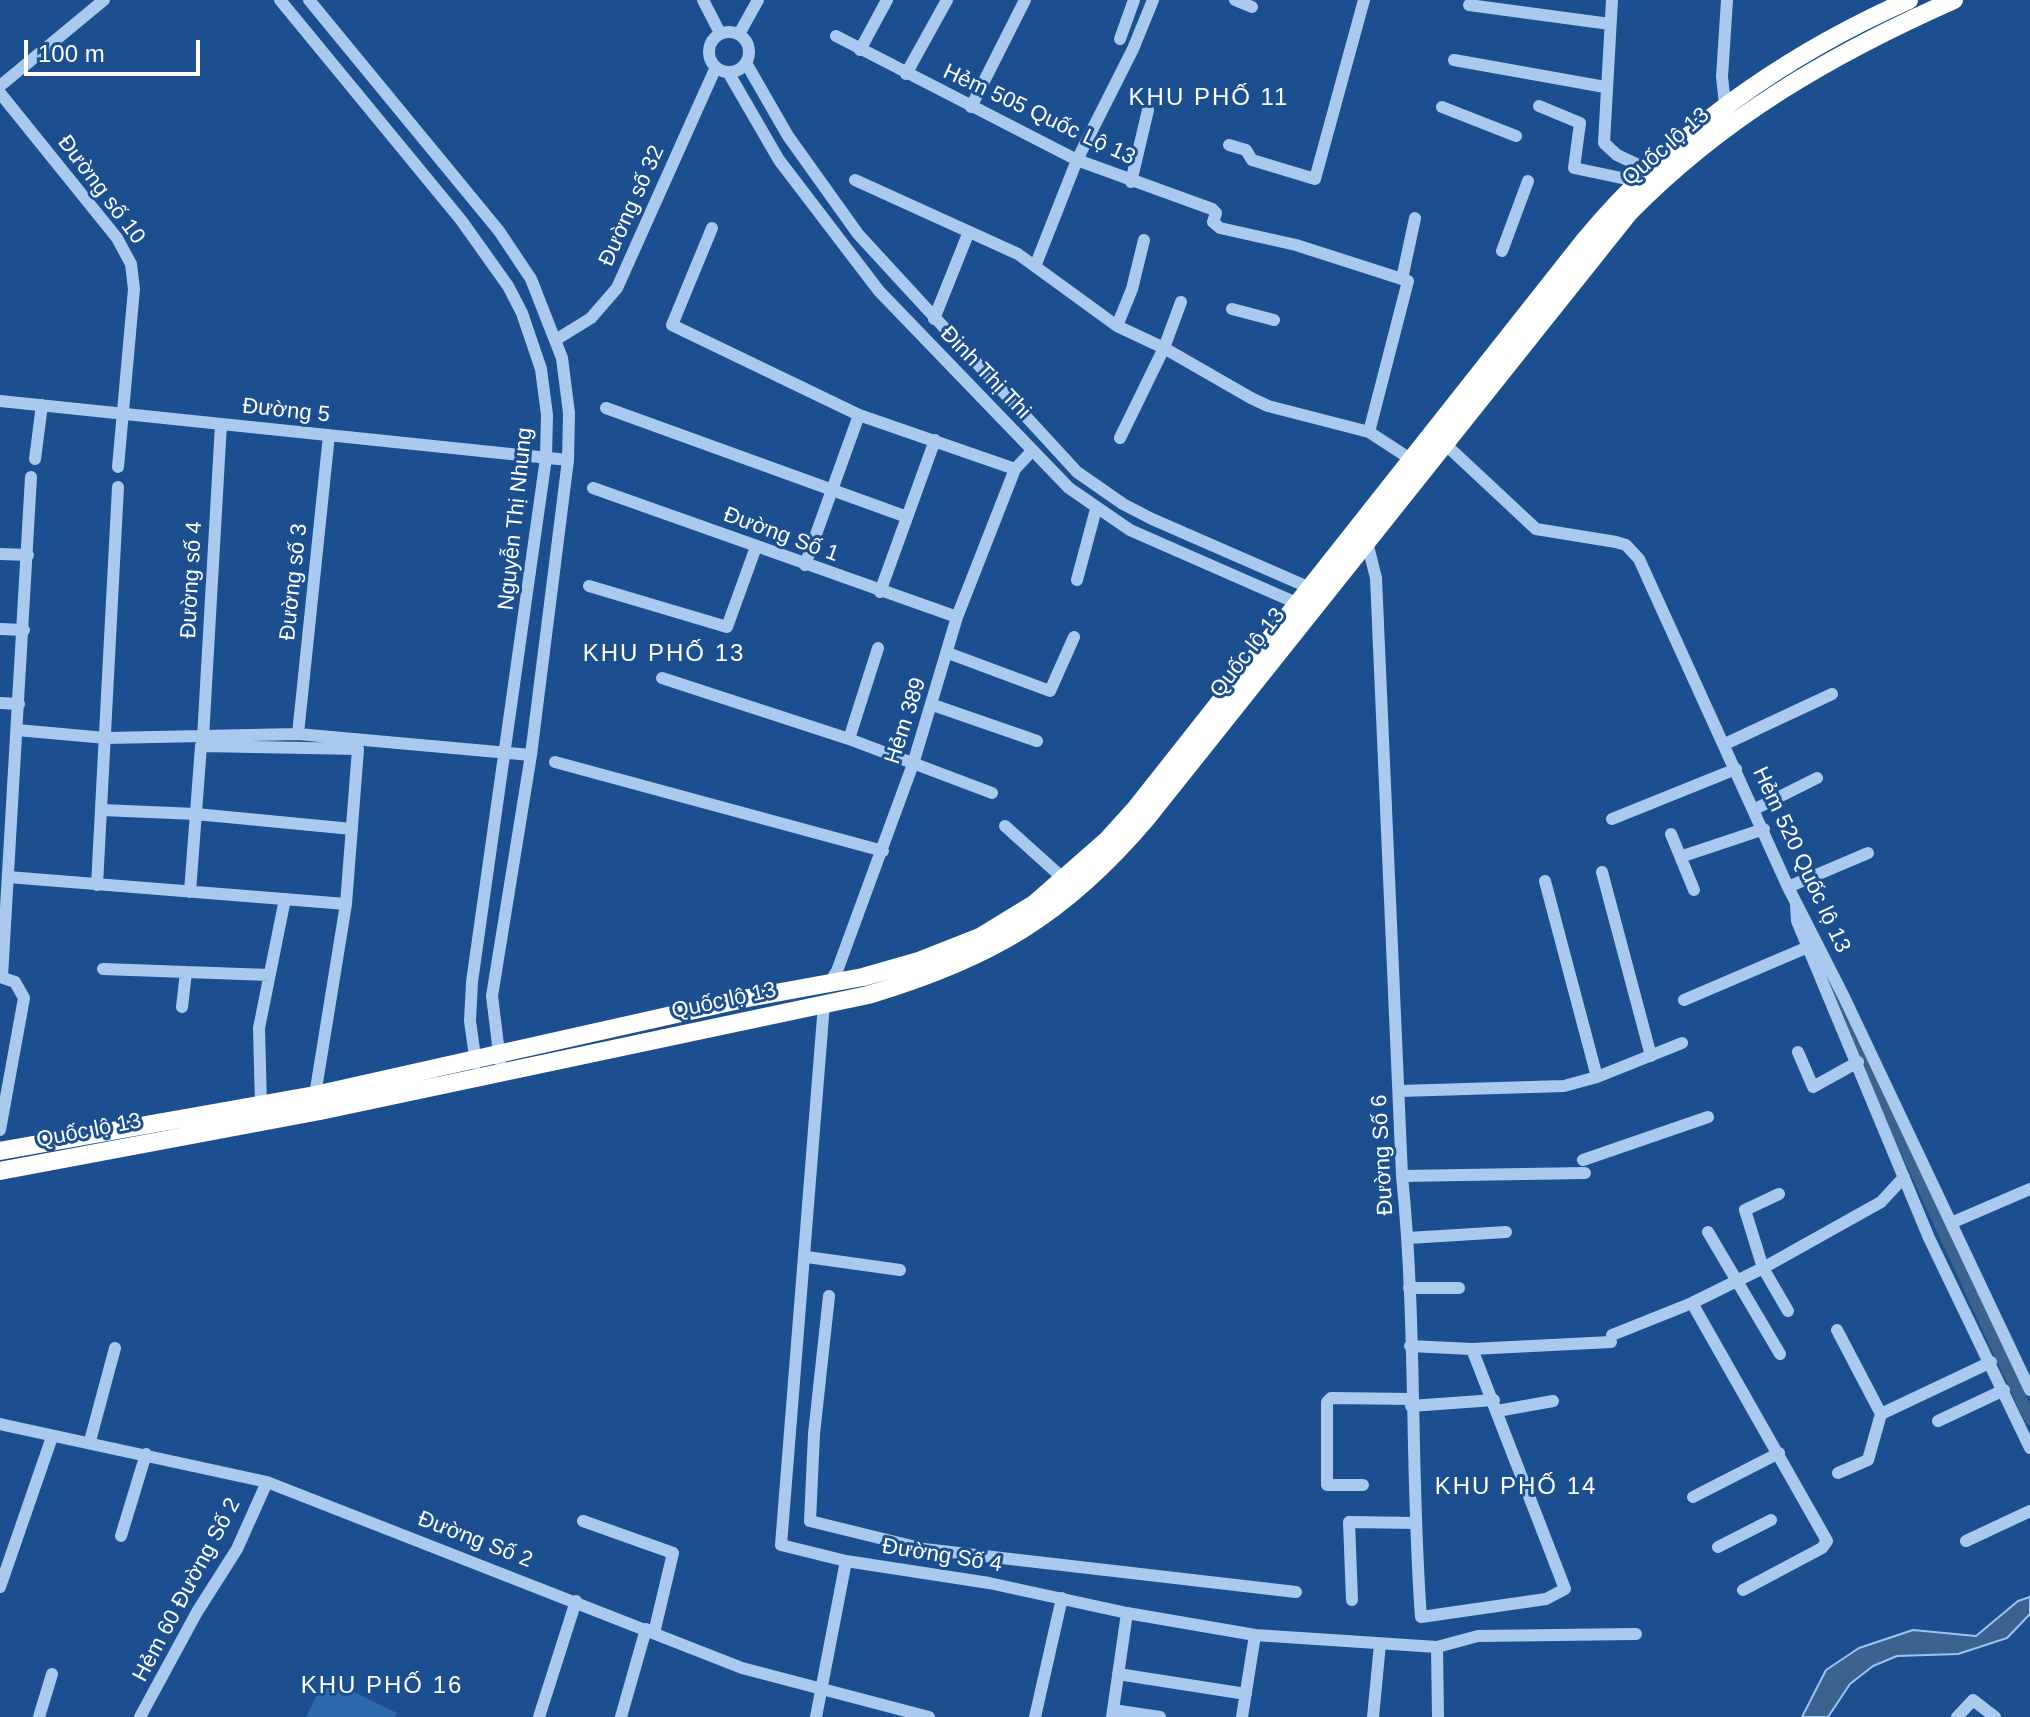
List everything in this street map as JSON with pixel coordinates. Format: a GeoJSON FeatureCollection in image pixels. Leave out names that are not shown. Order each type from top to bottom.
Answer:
{"type":"FeatureCollection","features":[{"type":"Feature","properties":{"kind":"highway","name":"Quốc lộ 13"},"geometry":{"type":"LineString","coordinates":[[0,1151],[476,1068],[502,1072],[868,995],[952,968],[1037,922],[1077,892],[1147,818],[1412,460],[1583,242],[1642,176],[1725,104],[1798,55],[1909,0]]}},
{"type":"Feature","properties":{"kind":"highway","name":"Quốc lộ 13"},"geometry":{"type":"LineString","coordinates":[[1318,591],[1367,542],[1629,213],[1669,172],[1716,133],[1793,81],[1847,50],[1954,0]]}},
{"type":"Feature","properties":{"kind":"highway","name":"Quốc lộ 13"},"geometry":{"type":"LineString","coordinates":[[0,1171],[320,1111],[476,1068],[499,1053],[748,998],[829,984],[948,951],[1007,922],[1065,880],[1135,809],[1305,608]]}},
{"type":"Feature","properties":{"kind":"highway"},"geometry":{"type":"LineString","coordinates":[[824,1004],[829,984]]}},
{"type":"Feature","properties":{"kind":"street"},"geometry":{"type":"LineString","coordinates":[[0,86],[104,0]]}},
{"type":"Feature","properties":{"kind":"street","name":"Nguyễn Thị Nhung"},"geometry":{"type":"LineString","coordinates":[[280,0],[461,220],[508,286],[522,313],[541,369],[547,415],[546,458],[507,753],[472,982],[470,1021],[476,1068]]}},
{"type":"Feature","properties":{"kind":"street","name":"Nguyễn Thị Nhung"},"geometry":{"type":"LineString","coordinates":[[309,0],[515,254],[531,279],[557,339],[569,413],[568,460],[531,755],[492,996],[502,1072]]}},
{"type":"Feature","properties":{"kind":"street"},"geometry":{"type":"LineString","coordinates":[[703,0],[720,33]]}},
{"type":"Feature","properties":{"kind":"street"},"geometry":{"type":"LineString","coordinates":[[739,34],[758,0]]}},
{"type":"Feature","properties":{"kind":"street"},"geometry":{"type":"LineString","coordinates":[[860,50],[887,0]]}},
{"type":"Feature","properties":{"kind":"street"},"geometry":{"type":"LineString","coordinates":[[906,74],[947,0]]}},
{"type":"Feature","properties":{"kind":"street"},"geometry":{"type":"LineString","coordinates":[[971,107],[1025,0]]}},
{"type":"Feature","properties":{"kind":"street"},"geometry":{"type":"LineString","coordinates":[[1120,39],[1134,0]]}},
{"type":"Feature","properties":{"kind":"street"},"geometry":{"type":"LineString","coordinates":[[1036,264],[1077,160],[1133,49],[1153,0]]}},
{"type":"Feature","properties":{"kind":"street"},"geometry":{"type":"LineString","coordinates":[[1235,0],[1252,7]]}},
{"type":"Feature","properties":{"kind":"street"},"geometry":{"type":"LineString","coordinates":[[1229,145],[1246,150],[1252,160],[1315,179],[1364,0]]}},
{"type":"Feature","properties":{"kind":"street"},"geometry":{"type":"LineString","coordinates":[[1612,0],[1604,143],[1642,176]]}},
{"type":"Feature","properties":{"kind":"street"},"geometry":{"type":"LineString","coordinates":[[1725,104],[1722,77],[1727,0]]}},
{"type":"Feature","properties":{"kind":"street"},"geometry":{"type":"LineString","coordinates":[[1469,5],[1610,24]]}},
{"type":"Feature","properties":{"kind":"street"},"geometry":{"type":"LineString","coordinates":[[720,33],[739,34]]}},
{"type":"Feature","properties":{"kind":"street"},"geometry":{"type":"LineString","coordinates":[[720,33],[709,48],[722,70],[746,63],[749,50],[739,34]]}},
{"type":"Feature","properties":{"kind":"street","name":"Hẻm 505 Quốc Lộ 13"},"geometry":{"type":"LineString","coordinates":[[836,36],[1077,160],[1212,209],[1216,213],[1213,222],[1220,228],[1296,245],[1405,280]]}},
{"type":"Feature","properties":{"kind":"street"},"geometry":{"type":"LineString","coordinates":[[1454,60],[1605,87]]}},
{"type":"Feature","properties":{"kind":"street","name":"Đinh Thị Thi"},"geometry":{"type":"LineString","coordinates":[[746,63],[788,136],[876,256],[1045,440],[1093,485],[1152,519],[1318,591]]}},
{"type":"Feature","properties":{"kind":"street","name":"Đường số 32"},"geometry":{"type":"LineString","coordinates":[[557,339],[591,318],[617,288],[722,70]]}},
{"type":"Feature","properties":{"kind":"street","name":"Đinh Thị Thi"},"geometry":{"type":"LineString","coordinates":[[722,70],[779,160],[842,246],[879,291],[1032,451],[1096,509],[1152,541],[1305,608]]}},
{"type":"Feature","properties":{"kind":"street","name":"Đường số 10"},"geometry":{"type":"LineString","coordinates":[[0,93],[117,238],[131,264],[134,289],[118,467]]}},
{"type":"Feature","properties":{"kind":"street"},"geometry":{"type":"LineString","coordinates":[[1539,106],[1580,123],[1574,168],[1642,176]]}},
{"type":"Feature","properties":{"kind":"street"},"geometry":{"type":"LineString","coordinates":[[1442,107],[1516,136]]}},
{"type":"Feature","properties":{"kind":"street"},"geometry":{"type":"LineString","coordinates":[[1131,182],[1148,110]]}},
{"type":"Feature","properties":{"kind":"street"},"geometry":{"type":"LineString","coordinates":[[855,180],[1036,264],[1117,326],[1164,348],[1199,371],[1268,406],[1369,432],[1412,460]]}},
{"type":"Feature","properties":{"kind":"street"},"geometry":{"type":"LineString","coordinates":[[1502,251],[1528,181]]}},
{"type":"Feature","properties":{"kind":"street"},"geometry":{"type":"LineString","coordinates":[[1369,432],[1405,280],[1415,218]]}},
{"type":"Feature","properties":{"kind":"street"},"geometry":{"type":"LineString","coordinates":[[712,228],[672,325],[859,415],[1015,469],[1032,451]]}},
{"type":"Feature","properties":{"kind":"street"},"geometry":{"type":"LineString","coordinates":[[934,319],[968,234]]}},
{"type":"Feature","properties":{"kind":"street"},"geometry":{"type":"LineString","coordinates":[[1117,326],[1132,289],[1144,240]]}},
{"type":"Feature","properties":{"kind":"street"},"geometry":{"type":"LineString","coordinates":[[1120,438],[1164,348],[1181,302]]}},
{"type":"Feature","properties":{"kind":"street"},"geometry":{"type":"LineString","coordinates":[[1232,309],[1274,320]]}},
{"type":"Feature","properties":{"kind":"street","name":"Đường 5"},"geometry":{"type":"LineString","coordinates":[[0,401],[568,460]]}},
{"type":"Feature","properties":{"kind":"street"},"geometry":{"type":"LineString","coordinates":[[35,459],[42,405]]}},
{"type":"Feature","properties":{"kind":"street"},"geometry":{"type":"LineString","coordinates":[[606,408],[907,517]]}},
{"type":"Feature","properties":{"kind":"street"},"geometry":{"type":"LineString","coordinates":[[805,565],[859,415]]}},
{"type":"Feature","properties":{"kind":"street","name":"Đường số 4"},"geometry":{"type":"LineString","coordinates":[[203,738],[221,424]]}},
{"type":"Feature","properties":{"kind":"street","name":"Đường số 3"},"geometry":{"type":"LineString","coordinates":[[298,734],[329,435]]}},
{"type":"Feature","properties":{"kind":"street"},"geometry":{"type":"LineString","coordinates":[[880,592],[935,440]]}},
{"type":"Feature","properties":{"kind":"street","name":"Hẻm 520 Quốc lộ 13"},"geometry":{"type":"LineString","coordinates":[[1445,444],[1536,529],[1616,542],[1633,551],[1657,594],[1788,887],[2027,1375],[2030,1390]]}},
{"type":"Feature","properties":{"kind":"street","name":"Hẻm 389"},"geometry":{"type":"LineString","coordinates":[[829,984],[837,971],[883,851],[933,705],[957,617],[1015,469]]}},
{"type":"Feature","properties":{"kind":"street"},"geometry":{"type":"LineString","coordinates":[[0,1130],[24,998],[15,982],[1,977],[4,893],[8,877],[7,801],[19,704],[31,477]]}},
{"type":"Feature","properties":{"kind":"street"},"geometry":{"type":"LineString","coordinates":[[97,885],[118,487]]}},
{"type":"Feature","properties":{"kind":"street","name":"Đường Số 1"},"geometry":{"type":"LineString","coordinates":[[593,488],[957,617]]}},
{"type":"Feature","properties":{"kind":"street"},"geometry":{"type":"LineString","coordinates":[[1077,580],[1096,509]]}},
{"type":"Feature","properties":{"kind":"street","name":"Đường Số 6"},"geometry":{"type":"LineString","coordinates":[[1367,542],[1376,578],[1402,1176],[1408,1238],[1415,1523],[1421,1617],[1546,1599],[1562,1594],[1565,1589],[1495,1406]]}},
{"type":"Feature","properties":{"kind":"street"},"geometry":{"type":"LineString","coordinates":[[589,586],[727,627],[756,547]]}},
{"type":"Feature","properties":{"kind":"street"},"geometry":{"type":"LineString","coordinates":[[0,554],[28,555]]}},
{"type":"Feature","properties":{"kind":"street"},"geometry":{"type":"LineString","coordinates":[[0,629],[24,630]]}},
{"type":"Feature","properties":{"kind":"street"},"geometry":{"type":"LineString","coordinates":[[948,653],[1050,691],[1074,637]]}},
{"type":"Feature","properties":{"kind":"street"},"geometry":{"type":"LineString","coordinates":[[849,739],[878,648]]}},
{"type":"Feature","properties":{"kind":"street"},"geometry":{"type":"LineString","coordinates":[[662,678],[849,739],[992,793]]}},
{"type":"Feature","properties":{"kind":"street"},"geometry":{"type":"LineString","coordinates":[[1725,744],[1832,694]]}},
{"type":"Feature","properties":{"kind":"street"},"geometry":{"type":"LineString","coordinates":[[0,703],[19,704]]}},
{"type":"Feature","properties":{"kind":"street"},"geometry":{"type":"LineString","coordinates":[[933,705],[1037,741]]}},
{"type":"Feature","properties":{"kind":"street"},"geometry":{"type":"LineString","coordinates":[[17,730],[106,738],[298,734],[531,755]]}},
{"type":"Feature","properties":{"kind":"street"},"geometry":{"type":"LineString","coordinates":[[190,892],[201,746],[358,749],[346,904],[315,1095]]}},
{"type":"Feature","properties":{"kind":"street"},"geometry":{"type":"LineString","coordinates":[[555,762],[883,851]]}},
{"type":"Feature","properties":{"kind":"street"},"geometry":{"type":"LineString","coordinates":[[1612,819],[1736,769]]}},
{"type":"Feature","properties":{"kind":"street"},"geometry":{"type":"LineString","coordinates":[[1755,809],[1817,778]]}},
{"type":"Feature","properties":{"kind":"street"},"geometry":{"type":"LineString","coordinates":[[102,810],[196,814],[352,829]]}},
{"type":"Feature","properties":{"kind":"street"},"geometry":{"type":"LineString","coordinates":[[1005,826],[1065,880]]}},
{"type":"Feature","properties":{"kind":"street"},"geometry":{"type":"LineString","coordinates":[[1683,856],[1764,829]]}},
{"type":"Feature","properties":{"kind":"street"},"geometry":{"type":"LineString","coordinates":[[1671,834],[1683,856],[1694,890]]}},
{"type":"Feature","properties":{"kind":"street"},"geometry":{"type":"LineString","coordinates":[[1788,887],[1868,853]]}},
{"type":"Feature","properties":{"kind":"street"},"geometry":{"type":"LineString","coordinates":[[1602,872],[1651,1056]]}},
{"type":"Feature","properties":{"kind":"street"},"geometry":{"type":"LineString","coordinates":[[8,877],[346,904]]}},
{"type":"Feature","properties":{"kind":"street"},"geometry":{"type":"LineString","coordinates":[[1545,881],[1597,1077]]}},
{"type":"Feature","properties":{"kind":"street"},"geometry":{"type":"LineString","coordinates":[[261,1106],[259,1028],[285,899]]}},
{"type":"Feature","properties":{"kind":"street"},"geometry":{"type":"LineString","coordinates":[[1796,902],[1797,921],[1929,1238],[2030,1448]]}},
{"type":"Feature","properties":{"kind":"street"},"geometry":{"type":"LineString","coordinates":[[1684,1000],[1808,947]]}},
{"type":"Feature","properties":{"kind":"street"},"geometry":{"type":"LineString","coordinates":[[103,969],[269,975]]}},
{"type":"Feature","properties":{"kind":"street"},"geometry":{"type":"LineString","coordinates":[[182,1007],[186,972]]}},
{"type":"Feature","properties":{"kind":"street","name":"Đường Số 4"},"geometry":{"type":"LineString","coordinates":[[824,1004],[807,1257],[781,1545],[846,1561],[1255,1635],[1437,1647],[1478,1636],[1636,1634]]}},
{"type":"Feature","properties":{"kind":"street"},"geometry":{"type":"LineString","coordinates":[[1400,1091],[1564,1086],[1597,1077],[1682,1043]]}},
{"type":"Feature","properties":{"kind":"street"},"geometry":{"type":"LineString","coordinates":[[1798,1052],[1813,1087],[1858,1062]]}},
{"type":"Feature","properties":{"kind":"street"},"geometry":{"type":"LineString","coordinates":[[1402,1176],[1584,1167],[1708,1117]]}},
{"type":"Feature","properties":{"kind":"street"},"geometry":{"type":"LineString","coordinates":[[1410,1346],[1472,1349],[1611,1338],[1763,1268],[1881,1202],[1904,1177]]}},
{"type":"Feature","properties":{"kind":"street"},"geometry":{"type":"LineString","coordinates":[[1951,1223],[2030,1189]]}},
{"type":"Feature","properties":{"kind":"street"},"geometry":{"type":"LineString","coordinates":[[1779,1194],[1745,1210],[1763,1268],[1788,1311]]}},
{"type":"Feature","properties":{"kind":"street"},"geometry":{"type":"LineString","coordinates":[[1408,1238],[1506,1232]]}},
{"type":"Feature","properties":{"kind":"street"},"geometry":{"type":"LineString","coordinates":[[1708,1232],[1780,1354]]}},
{"type":"Feature","properties":{"kind":"street"},"geometry":{"type":"LineString","coordinates":[[807,1257],[900,1270]]}},
{"type":"Feature","properties":{"kind":"street"},"geometry":{"type":"LineString","coordinates":[[1409,1288],[1459,1288]]}},
{"type":"Feature","properties":{"kind":"street"},"geometry":{"type":"LineString","coordinates":[[829,1296],[814,1434],[810,1521],[924,1549],[1296,1592]]}},
{"type":"Feature","properties":{"kind":"street"},"geometry":{"type":"LineString","coordinates":[[1692,1303],[1779,1453],[1826,1545],[1743,1590]]}},
{"type":"Feature","properties":{"kind":"street"},"geometry":{"type":"LineString","coordinates":[[1837,1330],[1881,1414],[1868,1460],[1838,1473]]}},
{"type":"Feature","properties":{"kind":"street"},"geometry":{"type":"LineString","coordinates":[[90,1441],[115,1348]]}},
{"type":"Feature","properties":{"kind":"street"},"geometry":{"type":"LineString","coordinates":[[1472,1349],[1495,1406]]}},
{"type":"Feature","properties":{"kind":"street"},"geometry":{"type":"LineString","coordinates":[[1881,1414],[1991,1362]]}},
{"type":"Feature","properties":{"kind":"street"},"geometry":{"type":"LineString","coordinates":[[1938,1421],[2004,1390]]}},
{"type":"Feature","properties":{"kind":"street"},"geometry":{"type":"LineString","coordinates":[[1363,1485],[1327,1485],[1327,1402],[1331,1398],[1495,1406],[1553,1401]]}},
{"type":"Feature","properties":{"kind":"street","name":"Đường Số 2"},"geometry":{"type":"LineString","coordinates":[[0,1424],[52,1437],[90,1441],[267,1482],[742,1668],[929,1717]]}},
{"type":"Feature","properties":{"kind":"street"},"geometry":{"type":"LineString","coordinates":[[791,1428],[814,1434]]}},
{"type":"Feature","properties":{"kind":"street"},"geometry":{"type":"LineString","coordinates":[[0,1587],[52,1437]]}},
{"type":"Feature","properties":{"kind":"street"},"geometry":{"type":"LineString","coordinates":[[1693,1497],[1779,1453]]}},
{"type":"Feature","properties":{"kind":"street"},"geometry":{"type":"LineString","coordinates":[[121,1536],[146,1454]]}},
{"type":"Feature","properties":{"kind":"street","name":"Hẻm 60 Đường Số 2"},"geometry":{"type":"LineString","coordinates":[[140,1717],[197,1612],[237,1549],[267,1482]]}},
{"type":"Feature","properties":{"kind":"street"},"geometry":{"type":"LineString","coordinates":[[1966,1541],[2030,1511]]}},
{"type":"Feature","properties":{"kind":"street"},"geometry":{"type":"LineString","coordinates":[[1718,1547],[1771,1520]]}},
{"type":"Feature","properties":{"kind":"street"},"geometry":{"type":"LineString","coordinates":[[583,1521],[673,1553],[621,1717]]}},
{"type":"Feature","properties":{"kind":"street"},"geometry":{"type":"LineString","coordinates":[[1352,1600],[1349,1522],[1415,1523]]}},
{"type":"Feature","properties":{"kind":"street"},"geometry":{"type":"LineString","coordinates":[[816,1717],[846,1561]]}},
{"type":"Feature","properties":{"kind":"street"},"geometry":{"type":"LineString","coordinates":[[1035,1717],[1062,1598]]}},
{"type":"Feature","properties":{"kind":"street"},"geometry":{"type":"LineString","coordinates":[[539,1717],[576,1601]]}},
{"type":"Feature","properties":{"kind":"street"},"geometry":{"type":"LineString","coordinates":[[1127,1613],[1113,1713],[1160,1717]]}},
{"type":"Feature","properties":{"kind":"street"},"geometry":{"type":"LineString","coordinates":[[1242,1717],[1255,1635]]}},
{"type":"Feature","properties":{"kind":"street"},"geometry":{"type":"LineString","coordinates":[[1373,1717],[1380,1644]]}},
{"type":"Feature","properties":{"kind":"street"},"geometry":{"type":"LineString","coordinates":[[1437,1647],[1438,1717]]}},
{"type":"Feature","properties":{"kind":"street"},"geometry":{"type":"LineString","coordinates":[[39,1717],[52,1674]]}},
{"type":"Feature","properties":{"kind":"street"},"geometry":{"type":"LineString","coordinates":[[1118,1674],[1246,1694]]}},
{"type":"Feature","properties":{"kind":"street"},"geometry":{"type":"LineString","coordinates":[[1957,1717],[1973,1700],[1995,1717]]}},
{"type":"Feature","properties":{"kind":"shaded area"},"geometry":{"type":"Polygon","coordinates":[[[2030,1597],[2030,1614],[2007,1638],[1958,1654],[1897,1656],[1873,1666],[1850,1684],[1828,1717],[1802,1717],[1826,1670],[1859,1648],[1913,1630],[1976,1636],[2018,1601],[2030,1597]]]}},
{"type":"Feature","properties":{"kind":"shaded area"},"geometry":{"type":"Polygon","coordinates":[[[325,1678],[397,1713],[395,1717],[306,1717],[325,1678]]]}},
{"type":"Feature","properties":{"kind":"waterway"},"geometry":{"type":"LineString","coordinates":[[1824,972],[2030,1419]]}},
{"type":"Feature","properties":{"kind":"district","name":"KHU PHỐ 11"},"geometry":{"type":"Point","coordinates":[1209,98]}},
{"type":"Feature","properties":{"kind":"district","name":"KHU PHỐ 13"},"geometry":{"type":"Point","coordinates":[664,654]}},
{"type":"Feature","properties":{"kind":"district","name":"KHU PHỐ 14"},"geometry":{"type":"Point","coordinates":[1516,1487]}},
{"type":"Feature","properties":{"kind":"district","name":"KHU PHỐ 16"},"geometry":{"type":"Point","coordinates":[382,1686]}}]}
